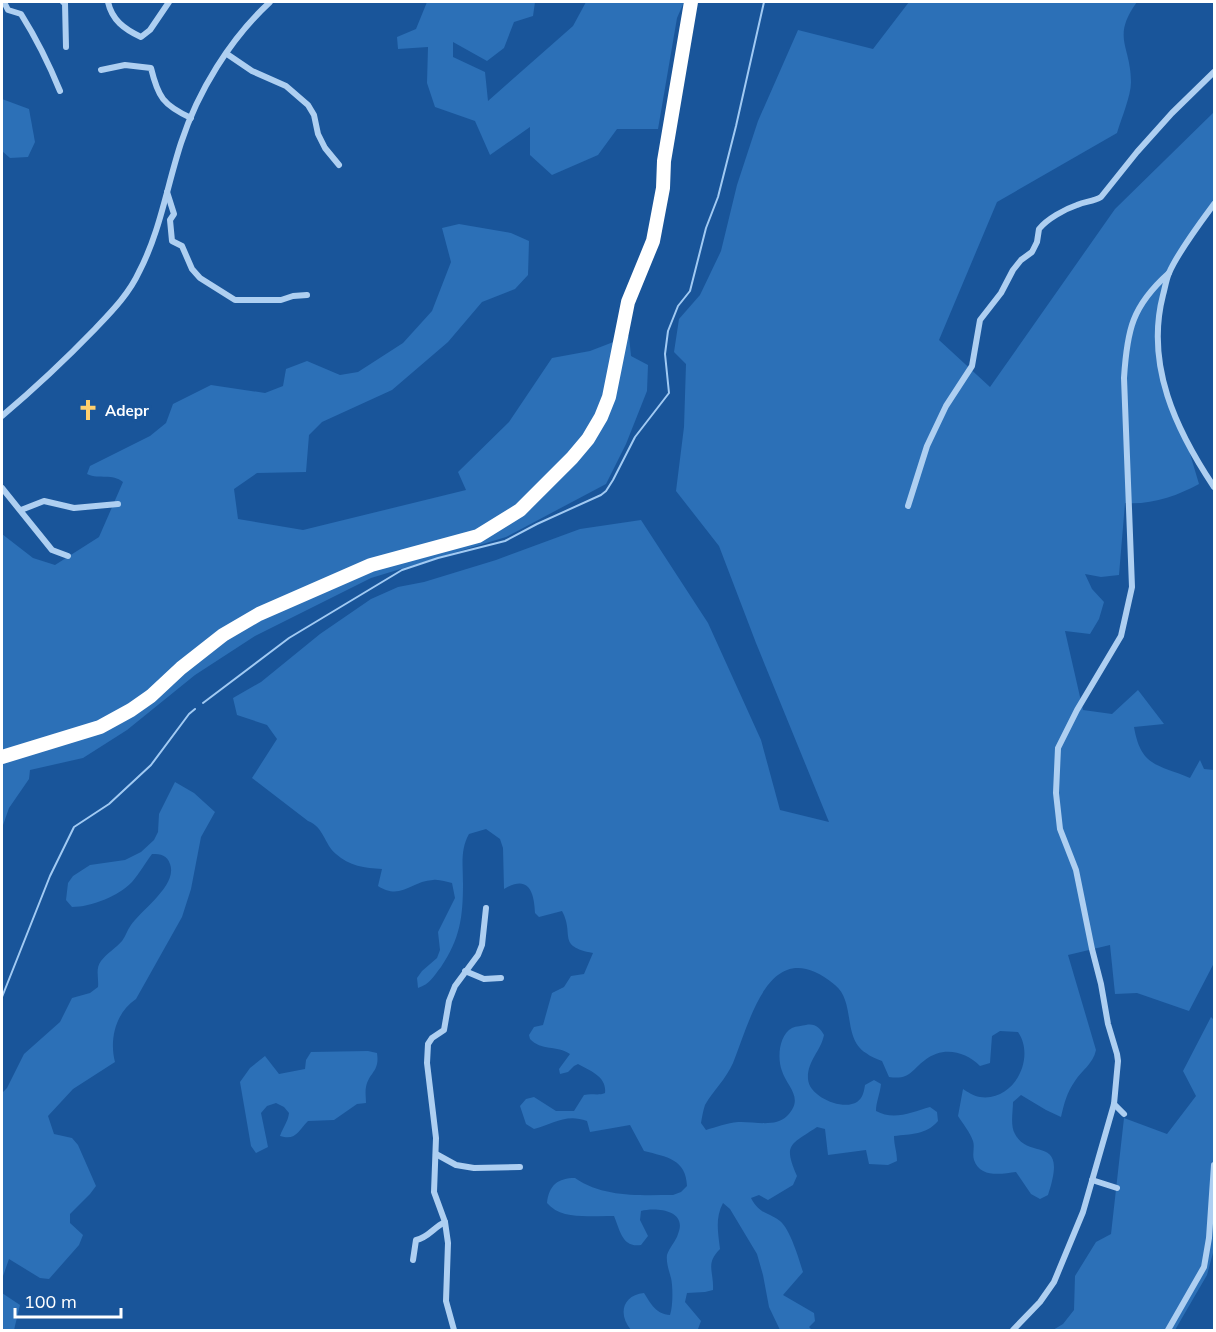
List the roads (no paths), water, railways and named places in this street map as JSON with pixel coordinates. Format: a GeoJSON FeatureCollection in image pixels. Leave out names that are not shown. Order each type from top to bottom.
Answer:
{"type":"FeatureCollection","features":[{"type":"Feature","properties":{"kind":"highway"},"geometry":{"type":"LineString","coordinates":[[2,757],[100,727],[131,710],[223,635],[267,610],[371,565],[478,536],[520,510],[565,466],[588,439],[605,407],[614,378],[628,302],[653,241],[691,2]]}},
{"type":"Feature","properties":{"kind":"street"},"geometry":{"type":"LineString","coordinates":[[4,2],[8,10],[21,14],[48,63],[60,91]]}},
{"type":"Feature","properties":{"kind":"street"},"geometry":{"type":"LineString","coordinates":[[63,2],[65,3],[66,47]]}},
{"type":"Feature","properties":{"kind":"street"},"geometry":{"type":"LineString","coordinates":[[108,2],[110,11],[124,29],[141,37],[150,30],[169,2]]}},
{"type":"Feature","properties":{"kind":"street"},"geometry":{"type":"LineString","coordinates":[[2,416],[49,375],[121,301],[138,275],[150,251],[190,118],[205,88],[227,54],[254,16],[270,2]]}},
{"type":"Feature","properties":{"kind":"street"},"geometry":{"type":"LineString","coordinates":[[227,54],[252,71],[286,86],[302,100],[314,115],[318,134],[328,153],[339,165]]}},
{"type":"Feature","properties":{"kind":"street"},"geometry":{"type":"LineString","coordinates":[[101,70],[125,65],[151,68],[164,102],[190,118]]}},
{"type":"Feature","properties":{"kind":"street"},"geometry":{"type":"LineString","coordinates":[[908,506],[927,446],[946,406],[972,366],[980,320],[1001,293],[1013,270],[1035,248],[1039,230],[1049,221],[1077,205],[1095,201],[1101,197],[1172,113],[1215,72]]}},
{"type":"Feature","properties":{"kind":"street"},"geometry":{"type":"LineString","coordinates":[[167,192],[174,214],[170,220],[172,241],[182,246],[192,269],[200,278],[235,300],[245,302],[281,300],[307,295]]}},
{"type":"Feature","properties":{"kind":"street"},"geometry":{"type":"LineString","coordinates":[[1215,204],[1192,235],[1169,273],[1160,308],[1157,340],[1159,367],[1166,391],[1185,437],[1215,488]]}},
{"type":"Feature","properties":{"kind":"street"},"geometry":{"type":"LineString","coordinates":[[1013,1330],[1040,1302],[1054,1282],[1083,1212],[1114,1104],[1118,1061],[1108,1024],[1076,870],[1060,829],[1056,769],[1058,748],[1077,710],[1121,636],[1132,587],[1124,378],[1126,352],[1130,328],[1139,306],[1151,289],[1169,273]]}},
{"type":"Feature","properties":{"kind":"street"},"geometry":{"type":"LineString","coordinates":[[2,488],[52,550],[68,556]]}},
{"type":"Feature","properties":{"kind":"street"},"geometry":{"type":"LineString","coordinates":[[21,510],[44,501],[74,508],[118,504]]}},
{"type":"Feature","properties":{"kind":"street"},"geometry":{"type":"LineString","coordinates":[[454,1330],[446,1301],[450,1251],[445,1222],[434,1192],[436,1154],[427,1063],[428,1044],[432,1038],[444,1030],[452,994],[465,971],[478,955],[482,945],[486,908]]}},
{"type":"Feature","properties":{"kind":"street"},"geometry":{"type":"LineString","coordinates":[[465,971],[484,979],[501,978]]}},
{"type":"Feature","properties":{"kind":"street"},"geometry":{"type":"LineString","coordinates":[[1114,1104],[1124,1114]]}},
{"type":"Feature","properties":{"kind":"street"},"geometry":{"type":"LineString","coordinates":[[436,1154],[456,1165],[474,1168],[520,1167]]}},
{"type":"Feature","properties":{"kind":"street"},"geometry":{"type":"LineString","coordinates":[[1168,1330],[1204,1267],[1209,1238],[1215,1165]]}},
{"type":"Feature","properties":{"kind":"street"},"geometry":{"type":"LineString","coordinates":[[1092,1180],[1117,1188]]}},
{"type":"Feature","properties":{"kind":"street"},"geometry":{"type":"LineString","coordinates":[[413,1260],[416,1240],[423,1239],[434,1227],[445,1222]]}},
{"type":"Feature","properties":{"kind":"waterway"},"geometry":{"type":"LineString","coordinates":[[203,703],[289,638],[402,570],[505,541],[606,491],[635,437],[669,393],[665,354],[668,331],[678,306],[690,291],[706,228],[718,197],[764,2]]}},
{"type":"Feature","properties":{"kind":"waterway"},"geometry":{"type":"LineString","coordinates":[[2,997],[50,876],[74,827],[109,804],[151,765],[195,709]]}},
{"type":"Feature","properties":{"kind":"place","name":"Adepr"},"geometry":{"type":"Point","coordinates":[88,410]}}]}
